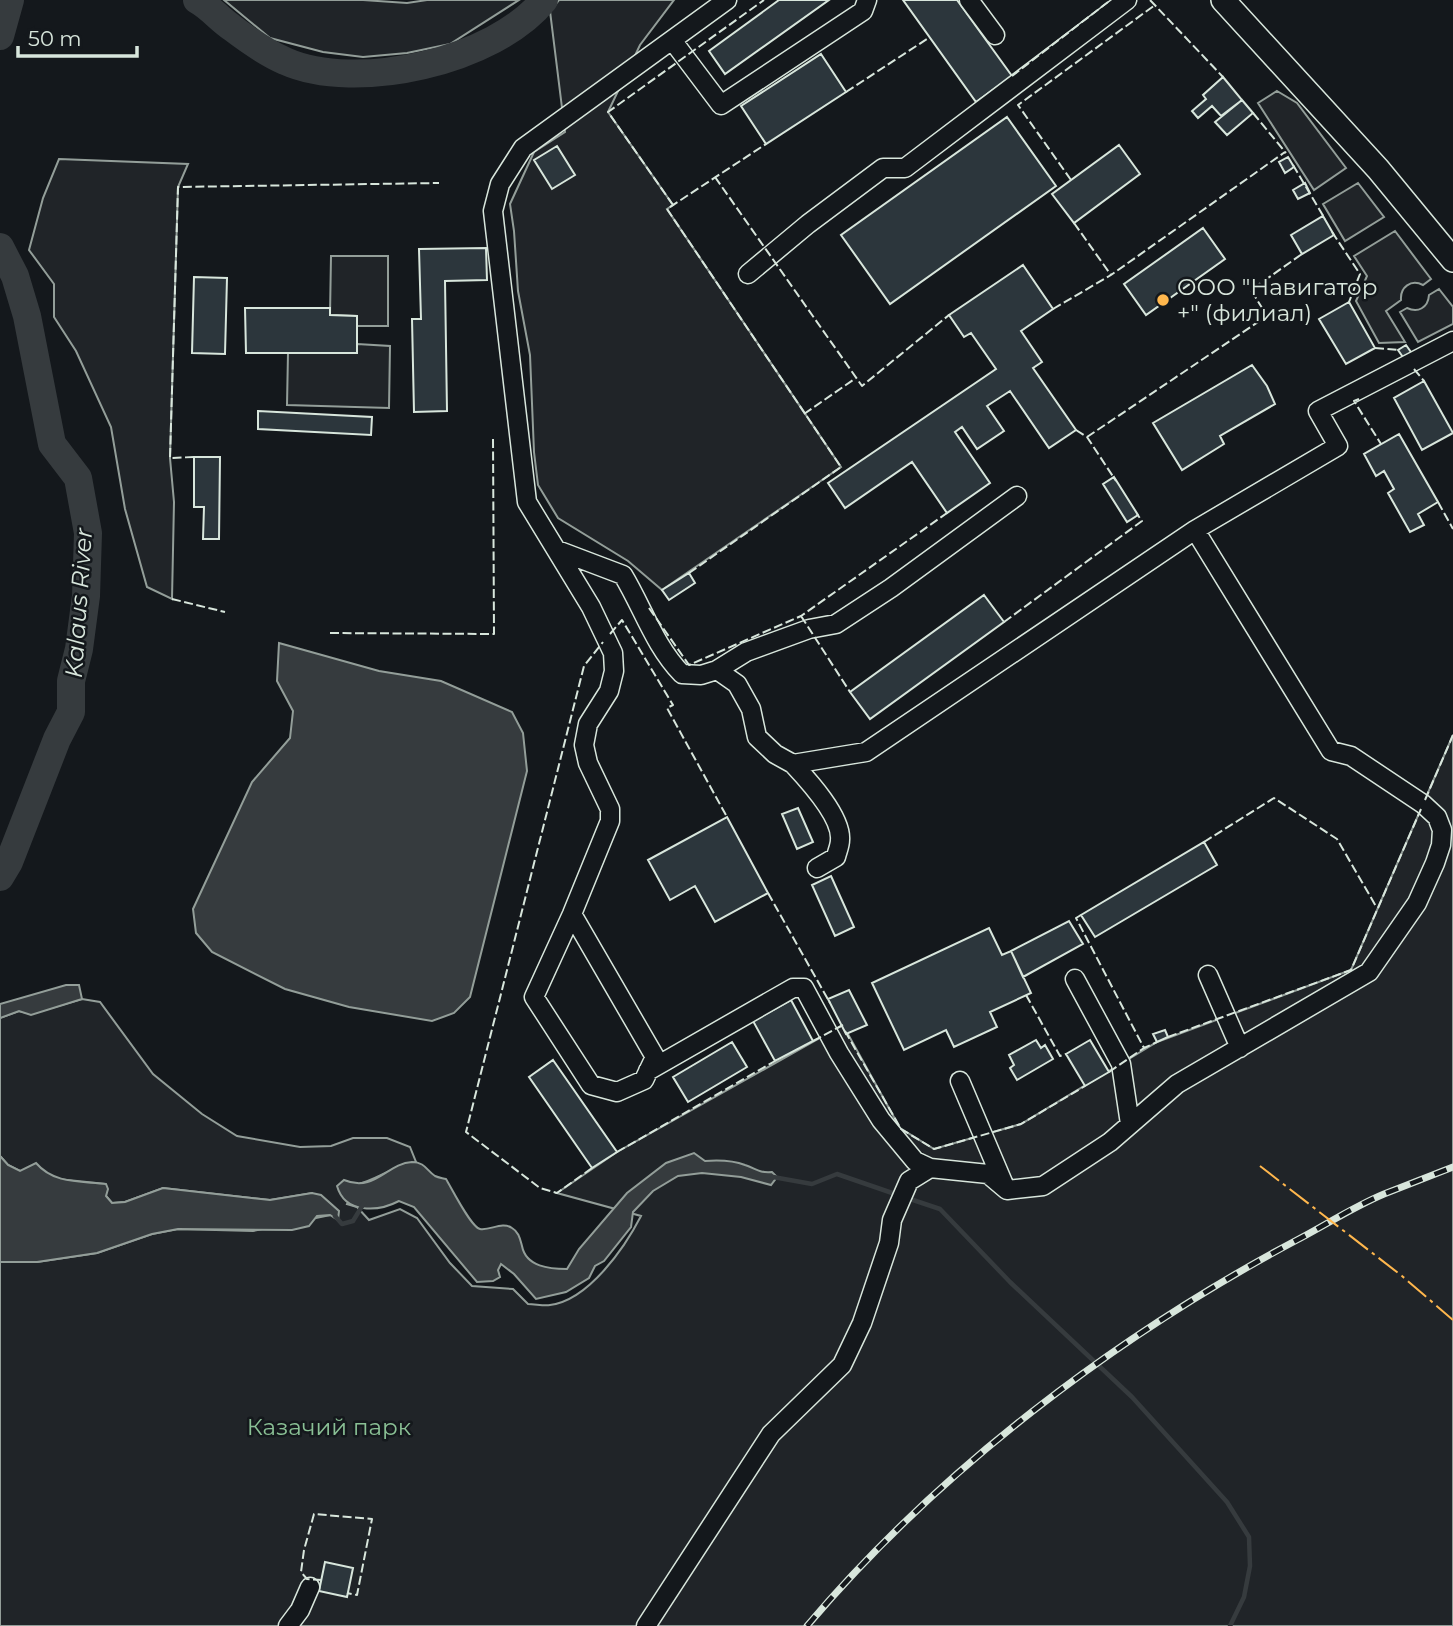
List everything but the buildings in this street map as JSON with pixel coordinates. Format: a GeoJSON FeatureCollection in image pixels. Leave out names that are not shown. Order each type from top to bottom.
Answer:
{"type":"FeatureCollection","features":[{"type":"Feature","properties":{"kind":"main road"},"geometry":{"type":"LineString","coordinates":[[1223,0],[1425,223],[1453,260]]}},
{"type":"Feature","properties":{"kind":"street"},"geometry":{"type":"LineString","coordinates":[[572,914],[655,1057],[644,1080],[617,1092],[591,1085],[534,997],[610,821],[610,809],[588,763],[584,746],[588,723],[609,691],[614,671],[613,653],[607,638],[527,502],[493,211],[500,184],[523,148],[727,0]]}},
{"type":"Feature","properties":{"kind":"street"},"geometry":{"type":"LineString","coordinates":[[672,40],[721,105],[863,10],[867,0]]}},
{"type":"Feature","properties":{"kind":"street"},"geometry":{"type":"LineString","coordinates":[[969,0],[995,35]]}},
{"type":"Feature","properties":{"kind":"street"},"geometry":{"type":"LineString","coordinates":[[748,274],[808,224],[883,168],[905,168],[1127,0]]}},
{"type":"Feature","properties":{"kind":"street"},"geometry":{"type":"LineString","coordinates":[[793,764],[866,752],[1195,530],[1338,446],[1318,411],[1453,341]]}},
{"type":"Feature","properties":{"kind":"street"},"geometry":{"type":"LineString","coordinates":[[557,550],[623,575],[655,640],[668,660],[682,674],[701,675],[717,670],[746,652],[810,629],[836,624],[891,588],[1017,496]]}},
{"type":"Feature","properties":{"kind":"street"},"geometry":{"type":"LineString","coordinates":[[648,1071],[793,988],[804,988],[864,1094],[915,1161],[930,1168],[988,1174],[1007,1190],[1043,1186],[1110,1142],[1177,1084],[1368,972],[1417,903],[1435,863],[1441,845],[1442,830],[1437,817],[1423,804],[1351,755],[1331,751],[1195,530]]}},
{"type":"Feature","properties":{"kind":"street"},"geometry":{"type":"LineString","coordinates":[[717,670],[737,684],[751,709],[757,737],[775,754],[793,764],[816,787],[831,813],[841,838],[836,857],[817,868]]}},
{"type":"Feature","properties":{"kind":"street"},"geometry":{"type":"LineString","coordinates":[[1208,975],[1240,1048]]}},
{"type":"Feature","properties":{"kind":"street"},"geometry":{"type":"LineString","coordinates":[[1075,979],[1121,1064],[1130,1124]]}},
{"type":"Feature","properties":{"kind":"street"},"geometry":{"type":"LineString","coordinates":[[960,1081],[1007,1190]]}},
{"type":"Feature","properties":{"kind":"street"},"geometry":{"type":"LineString","coordinates":[[646,1626],[771,1434],[842,1364],[862,1323],[889,1242],[892,1220],[904,1191],[909,1181],[930,1168]]}},
{"type":"Feature","properties":{"kind":"street"},"geometry":{"type":"LineString","coordinates":[[288,1626],[300,1610],[310,1587]]}},
{"type":"Feature","properties":{"kind":"green space"},"geometry":{"type":"Polygon","coordinates":[[[224,0],[363,0],[407,3],[427,0],[519,0],[450,44],[407,53],[363,57],[323,52],[270,38],[224,0]]]}},
{"type":"Feature","properties":{"kind":"green space"},"geometry":{"type":"Polygon","coordinates":[[[559,0],[674,0],[640,45],[608,112],[673,205],[667,209],[841,467],[662,590],[628,561],[558,518],[538,485],[530,355],[518,291],[510,204],[534,152],[565,132],[550,11],[559,0]]]}},
{"type":"Feature","properties":{"kind":"green space"},"geometry":{"type":"Polygon","coordinates":[[[1277,91],[1297,103],[1346,168],[1314,190],[1258,103],[1277,91]]]}},
{"type":"Feature","properties":{"kind":"green space"},"geometry":{"type":"Polygon","coordinates":[[[59,159],[188,164],[178,187],[170,458],[174,502],[172,599],[147,587],[125,509],[111,427],[76,351],[54,317],[54,284],[29,250],[43,198],[59,159]]]}},
{"type":"Feature","properties":{"kind":"green space"},"geometry":{"type":"Polygon","coordinates":[[[1358,183],[1384,217],[1345,241],[1323,204],[1358,183]]]}},
{"type":"Feature","properties":{"kind":"green space"},"geometry":{"type":"Polygon","coordinates":[[[1395,231],[1431,279],[1423,285],[1407,285],[1402,291],[1401,300],[1386,311],[1405,342],[1379,343],[1356,301],[1367,276],[1354,256],[1395,231]]]}},
{"type":"Feature","properties":{"kind":"green space"},"geometry":{"type":"Polygon","coordinates":[[[331,256],[388,256],[388,326],[357,326],[356,316],[330,315],[331,256]]]}},
{"type":"Feature","properties":{"kind":"green space"},"geometry":{"type":"Polygon","coordinates":[[[1439,289],[1453,307],[1453,324],[1418,342],[1400,312],[1407,308],[1422,308],[1429,295],[1439,289]]]}},
{"type":"Feature","properties":{"kind":"green space"},"geometry":{"type":"Polygon","coordinates":[[[357,344],[390,346],[389,408],[287,405],[288,353],[357,353],[357,344]]]}},
{"type":"Feature","properties":{"kind":"green space","name":"Казачий парк"},"geometry":{"type":"Polygon","coordinates":[[[1453,735],[1453,1626],[0,1626],[0,1262],[37,1262],[97,1253],[152,1234],[178,1229],[253,1231],[330,1215],[312,1193],[270,1200],[163,1188],[125,1202],[112,1203],[106,1196],[105,1184],[58,1179],[44,1172],[20,1171],[8,1165],[0,1156],[0,1018],[19,1011],[31,1014],[82,999],[100,1002],[153,1074],[202,1114],[237,1136],[300,1147],[331,1146],[353,1138],[387,1138],[410,1147],[416,1162],[355,1185],[347,1204],[357,1207],[369,1220],[400,1209],[417,1218],[450,1263],[472,1286],[513,1289],[528,1304],[550,1305],[564,1301],[592,1283],[626,1242],[641,1216],[557,1193],[617,1152],[843,1025],[900,1128],[934,1149],[1021,1124],[1157,1042],[1351,970],[1453,735]]]}},
{"type":"Feature","properties":{"kind":"shaded area"},"geometry":{"type":"Polygon","coordinates":[[[279,643],[379,671],[441,681],[512,712],[523,733],[527,771],[470,997],[454,1013],[432,1021],[349,1007],[285,989],[212,952],[196,933],[193,909],[252,782],[290,738],[293,711],[277,681],[279,643]]]}},
{"type":"Feature","properties":{"kind":"shaded area"},"geometry":{"type":"Polygon","coordinates":[[[66,985],[79,985],[82,999],[31,1015],[19,1011],[0,1018],[0,1004],[66,985]]]}},
{"type":"Feature","properties":{"kind":"shaded area"},"geometry":{"type":"Polygon","coordinates":[[[694,1153],[705,1161],[735,1162],[760,1171],[772,1172],[777,1177],[771,1185],[741,1177],[702,1173],[678,1176],[653,1191],[633,1212],[631,1227],[604,1261],[595,1266],[589,1278],[566,1292],[536,1299],[514,1274],[501,1264],[498,1270],[500,1277],[493,1281],[477,1282],[414,1207],[399,1201],[382,1207],[355,1206],[347,1202],[337,1186],[344,1180],[364,1183],[403,1164],[420,1163],[435,1176],[446,1179],[476,1227],[484,1229],[508,1226],[518,1234],[524,1253],[534,1263],[567,1269],[579,1249],[627,1193],[666,1163],[694,1153]]]}},
{"type":"Feature","properties":{"kind":"shaded area"},"geometry":{"type":"Polygon","coordinates":[[[0,1156],[8,1165],[20,1171],[36,1163],[59,1178],[106,1184],[106,1196],[112,1203],[125,1202],[163,1188],[270,1200],[312,1193],[321,1195],[339,1211],[338,1220],[330,1215],[317,1216],[309,1226],[292,1230],[178,1229],[152,1234],[97,1253],[37,1262],[0,1262],[0,1156]]]}},
{"type":"Feature","properties":{"kind":"waterway","name":"Kalaus River"},"geometry":{"type":"LineString","coordinates":[[0,36],[10,0]]}},
{"type":"Feature","properties":{"kind":"waterway","name":"Kalaus River"},"geometry":{"type":"LineString","coordinates":[[197,0],[244,37],[278,58],[315,70],[349,74],[385,72],[459,55],[493,40],[522,21],[544,0]]}},
{"type":"Feature","properties":{"kind":"waterway","name":"Kalaus River"},"geometry":{"type":"LineString","coordinates":[[0,247],[15,276],[27,316],[52,444],[78,478],[88,533],[86,596],[79,649],[71,681],[71,712],[57,739],[9,862],[0,877]]}},
{"type":"Feature","properties":{"kind":"waterway"},"geometry":{"type":"LineString","coordinates":[[773,1177],[812,1184],[837,1174],[898,1195]]}},
{"type":"Feature","properties":{"kind":"waterway"},"geometry":{"type":"LineString","coordinates":[[907,1198],[940,1209],[1010,1282],[1132,1397],[1227,1502],[1249,1537],[1250,1566],[1244,1597],[1230,1626]]}},
{"type":"Feature","properties":{"kind":"waterway"},"geometry":{"type":"LineString","coordinates":[[335,1216],[342,1224],[353,1221],[364,1203]]}},
{"type":"Feature","properties":{"kind":"railway"},"geometry":{"type":"LineString","coordinates":[[807,1626],[858,1569],[972,1461],[1096,1364],[1228,1279],[1339,1217],[1384,1194],[1453,1167]]}},
{"type":"Feature","properties":{"kind":"fence"},"geometry":{"type":"LineString","coordinates":[[673,205],[608,112],[764,0]]}},
{"type":"Feature","properties":{"kind":"fence"},"geometry":{"type":"LineString","coordinates":[[1150,0],[1223,77]]}},
{"type":"Feature","properties":{"kind":"fence"},"geometry":{"type":"LineString","coordinates":[[1012,76],[1108,2]]}},
{"type":"Feature","properties":{"kind":"fence"},"geometry":{"type":"LineString","coordinates":[[1071,180],[1018,105],[1155,5]]}},
{"type":"Feature","properties":{"kind":"fence"},"geometry":{"type":"LineString","coordinates":[[846,92],[930,37]]}},
{"type":"Feature","properties":{"kind":"fence"},"geometry":{"type":"LineString","coordinates":[[1253,113],[1286,153]]}},
{"type":"Feature","properties":{"kind":"fence"},"geometry":{"type":"LineString","coordinates":[[689,573],[841,467],[667,209],[766,144]]}},
{"type":"Feature","properties":{"kind":"fence"},"geometry":{"type":"LineString","coordinates":[[1053,309],[1111,275],[1285,152]]}},
{"type":"Feature","properties":{"kind":"fence"},"geometry":{"type":"LineString","coordinates":[[1293,165],[1325,219]]}},
{"type":"Feature","properties":{"kind":"fence"},"geometry":{"type":"LineString","coordinates":[[715,177],[862,386],[949,315]]}},
{"type":"Feature","properties":{"kind":"fence"},"geometry":{"type":"LineString","coordinates":[[194,457],[170,458],[178,187],[439,183]]}},
{"type":"Feature","properties":{"kind":"fence"},"geometry":{"type":"LineString","coordinates":[[1074,223],[1111,275]]}},
{"type":"Feature","properties":{"kind":"fence"},"geometry":{"type":"LineString","coordinates":[[1332,232],[1360,274],[1349,302]]}},
{"type":"Feature","properties":{"kind":"fence"},"geometry":{"type":"LineString","coordinates":[[1087,437],[1267,316],[1251,290],[1302,254]]}},
{"type":"Feature","properties":{"kind":"fence"},"geometry":{"type":"LineString","coordinates":[[1375,348],[1398,350]]}},
{"type":"Feature","properties":{"kind":"fence"},"geometry":{"type":"LineString","coordinates":[[1414,369],[1424,381]]}},
{"type":"Feature","properties":{"kind":"fence"},"geometry":{"type":"LineString","coordinates":[[804,414],[856,378]]}},
{"type":"Feature","properties":{"kind":"fence"},"geometry":{"type":"LineString","coordinates":[[1359,399],[1354,401],[1381,444]]}},
{"type":"Feature","properties":{"kind":"fence"},"geometry":{"type":"LineString","coordinates":[[1076,430],[1087,437],[1116,481]]}},
{"type":"Feature","properties":{"kind":"fence"},"geometry":{"type":"LineString","coordinates":[[330,633],[494,634],[493,438]]}},
{"type":"Feature","properties":{"kind":"fence"},"geometry":{"type":"LineString","coordinates":[[1438,502],[1453,529]]}},
{"type":"Feature","properties":{"kind":"fence"},"geometry":{"type":"LineString","coordinates":[[649,608],[689,665],[801,616],[947,513]]}},
{"type":"Feature","properties":{"kind":"fence"},"geometry":{"type":"LineString","coordinates":[[1004,622],[1142,521],[1137,514]]}},
{"type":"Feature","properties":{"kind":"fence"},"geometry":{"type":"LineString","coordinates":[[172,599],[225,612]]}},
{"type":"Feature","properties":{"kind":"fence"},"geometry":{"type":"LineString","coordinates":[[801,616],[850,692]]}},
{"type":"Feature","properties":{"kind":"fence"},"geometry":{"type":"LineString","coordinates":[[610,634],[622,620],[673,705],[667,708],[727,817]]}},
{"type":"Feature","properties":{"kind":"fence"},"geometry":{"type":"LineString","coordinates":[[592,1168],[557,1193],[540,1188],[466,1132],[584,666],[603,642]]}},
{"type":"Feature","properties":{"kind":"fence"},"geometry":{"type":"LineString","coordinates":[[1425,800],[1453,735]]}},
{"type":"Feature","properties":{"kind":"fence"},"geometry":{"type":"LineString","coordinates":[[1204,842],[1274,798],[1337,839],[1377,908]]}},
{"type":"Feature","properties":{"kind":"fence"},"geometry":{"type":"LineString","coordinates":[[1168,1037],[1351,970],[1421,809]]}},
{"type":"Feature","properties":{"kind":"fence"},"geometry":{"type":"LineString","coordinates":[[768,893],[830,1003]]}},
{"type":"Feature","properties":{"kind":"fence"},"geometry":{"type":"LineString","coordinates":[[1081,915],[1076,918],[1144,1048],[1157,1042]]}},
{"type":"Feature","properties":{"kind":"fence"},"geometry":{"type":"LineString","coordinates":[[1026,995],[1060,1056],[1066,1054]]}},
{"type":"Feature","properties":{"kind":"fence"},"geometry":{"type":"LineString","coordinates":[[813,1041],[843,1025]]}},
{"type":"Feature","properties":{"kind":"fence"},"geometry":{"type":"LineString","coordinates":[[845,1031],[901,1129],[934,1149],[1021,1124],[1085,1086]]}},
{"type":"Feature","properties":{"kind":"fence"},"geometry":{"type":"LineString","coordinates":[[1109,1072],[1144,1048]]}},
{"type":"Feature","properties":{"kind":"fence"},"geometry":{"type":"LineString","coordinates":[[617,1152],[775,1061]]}},
{"type":"Feature","properties":{"kind":"fence"},"geometry":{"type":"LineString","coordinates":[[322,1580],[307,1579],[301,1572],[314,1514],[372,1519],[357,1595],[347,1593]]}},
{"type":"Feature","properties":{"kind":"power"},"geometry":{"type":"LineString","coordinates":[[1260,1166],[1402,1276],[1453,1320]]}},
{"type":"Feature","properties":{"kind":"place","name":"ООО \"Навигатор +\" (филиал)"},"geometry":{"type":"Point","coordinates":[1163,300]}}]}
